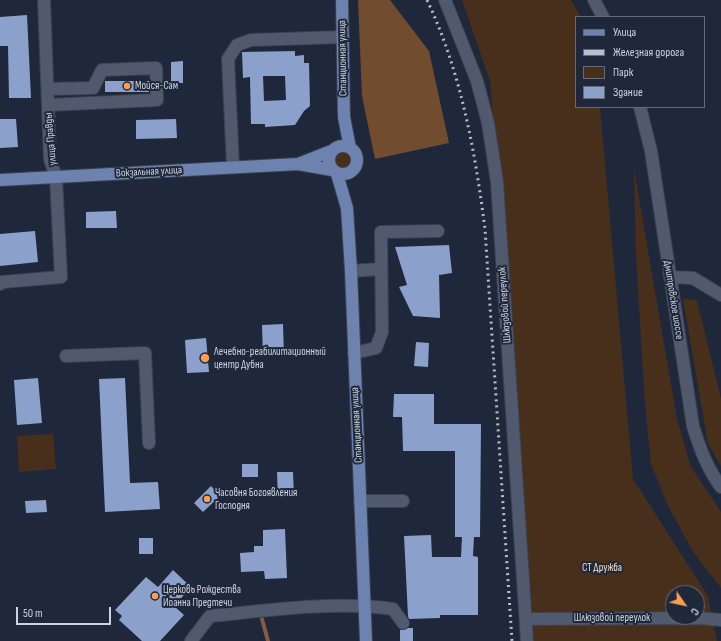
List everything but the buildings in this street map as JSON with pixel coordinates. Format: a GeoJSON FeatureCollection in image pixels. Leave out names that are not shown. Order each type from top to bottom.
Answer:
{"type":"FeatureCollection","features":[{"type":"Feature","properties":{"kind":"main road","name":"Станционная улица"},"geometry":{"type":"LineString","coordinates":[[342,0],[344,117],[350,148]]}},
{"type":"Feature","properties":{"kind":"main road","name":"Станционная улица"},"geometry":{"type":"LineString","coordinates":[[333,150],[344,117]]}},
{"type":"Feature","properties":{"kind":"main road"},"geometry":{"type":"LineString","coordinates":[[343,146],[350,148],[357,158],[356,166],[351,173],[344,175],[335,172],[328,159],[333,150],[343,146]]}},
{"type":"Feature","properties":{"kind":"main road","name":"Вокзальная улица"},"geometry":{"type":"LineString","coordinates":[[298,164],[333,150]]}},
{"type":"Feature","properties":{"kind":"main road","name":"Вокзальная улица"},"geometry":{"type":"LineString","coordinates":[[0,180],[298,164],[335,172]]}},
{"type":"Feature","properties":{"kind":"main road","name":"Станционная улица"},"geometry":{"type":"LineString","coordinates":[[335,172],[346,208],[351,271],[366,641]]}},
{"type":"Feature","properties":{"kind":"main road","name":"Станционная улица"},"geometry":{"type":"LineString","coordinates":[[346,208],[351,173]]}},
{"type":"Feature","properties":{"kind":"street","name":"улица Правды"},"geometry":{"type":"LineString","coordinates":[[0,284],[2,282],[62,278],[56,178],[50,160],[44,0]]}},
{"type":"Feature","properties":{"kind":"street","name":"Шлюзовой переулок"},"geometry":{"type":"LineString","coordinates":[[445,0],[477,82],[488,123],[497,182],[527,641]]}},
{"type":"Feature","properties":{"kind":"street"},"geometry":{"type":"LineString","coordinates":[[594,0],[602,16]]}},
{"type":"Feature","properties":{"kind":"street"},"geometry":{"type":"LineString","coordinates":[[233,167],[228,59],[237,45],[251,40],[343,37]]}},
{"type":"Feature","properties":{"kind":"street"},"geometry":{"type":"LineString","coordinates":[[48,89],[92,88],[102,70],[156,68],[157,100],[48,105]]}},
{"type":"Feature","properties":{"kind":"street","name":"Дмитровское шоссе"},"geometry":{"type":"LineString","coordinates":[[640,108],[651,151],[693,426],[701,452],[712,474],[721,487]]}},
{"type":"Feature","properties":{"kind":"street"},"geometry":{"type":"LineString","coordinates":[[354,353],[376,348],[382,332],[381,232],[438,232]]}},
{"type":"Feature","properties":{"kind":"street"},"geometry":{"type":"LineString","coordinates":[[351,271],[381,269]]}},
{"type":"Feature","properties":{"kind":"street"},"geometry":{"type":"LineString","coordinates":[[670,277],[693,278],[721,295]]}},
{"type":"Feature","properties":{"kind":"street"},"geometry":{"type":"LineString","coordinates":[[66,356],[145,353],[149,443]]}},
{"type":"Feature","properties":{"kind":"street"},"geometry":{"type":"LineString","coordinates":[[360,501],[403,501]]}},
{"type":"Feature","properties":{"kind":"street"},"geometry":{"type":"LineString","coordinates":[[191,641],[210,616],[300,607],[365,605],[393,609],[403,623]]}},
{"type":"Feature","properties":{"kind":"street","name":"Шлюзовой переулок"},"geometry":{"type":"LineString","coordinates":[[526,618],[698,618],[721,620]]}},
{"type":"Feature","properties":{"kind":"green space","name":"СТ Дружба"},"geometry":{"type":"Polygon","coordinates":[[[462,0],[571,0],[580,16],[575,16],[575,108],[600,108],[633,479],[701,585],[665,585],[665,625],[705,625],[705,591],[708,596],[717,641],[534,641],[490,81],[462,0]]]}},
{"type":"Feature","properties":{"kind":"green space"},"geometry":{"type":"Polygon","coordinates":[[[343,153],[349,155],[351,161],[349,167],[343,169],[337,167],[335,161],[337,155],[343,153]]]}},
{"type":"Feature","properties":{"kind":"green space"},"geometry":{"type":"Polygon","coordinates":[[[634,169],[677,419],[691,467],[721,512],[721,588],[694,553],[669,508],[651,464],[645,404],[636,256],[634,169]]]}},
{"type":"Feature","properties":{"kind":"green space"},"geometry":{"type":"Polygon","coordinates":[[[683,299],[697,300],[721,399],[721,466],[708,444],[683,299]]]}},
{"type":"Feature","properties":{"kind":"green space"},"geometry":{"type":"Polygon","coordinates":[[[53,434],[56,469],[19,472],[17,436],[53,434]]]}},
{"type":"Feature","properties":{"kind":"shaded area"},"geometry":{"type":"Polygon","coordinates":[[[358,0],[390,0],[429,51],[449,143],[375,159],[362,96],[358,0]]]}},
{"type":"Feature","properties":{"kind":"waterway"},"geometry":{"type":"LineString","coordinates":[[262,619],[268,641]]}},
{"type":"Feature","properties":{"kind":"railway"},"geometry":{"type":"LineString","coordinates":[[427,0],[439,27],[458,84],[471,141],[485,229],[512,641]]}},
{"type":"Feature","properties":{"kind":"place","name":"Мойся-Сам"},"geometry":{"type":"Point","coordinates":[127,86]}},
{"type":"Feature","properties":{"kind":"place","name":"Лечебно-реабилитационный центр Дубна"},"geometry":{"type":"Point","coordinates":[205,358]}},
{"type":"Feature","properties":{"kind":"place","name":"Часовня Богоявления Господня"},"geometry":{"type":"Point","coordinates":[207,499]}},
{"type":"Feature","properties":{"kind":"place","name":"Церковь Рождества Иоанна Предтечи"},"geometry":{"type":"Point","coordinates":[155,596]}}]}
